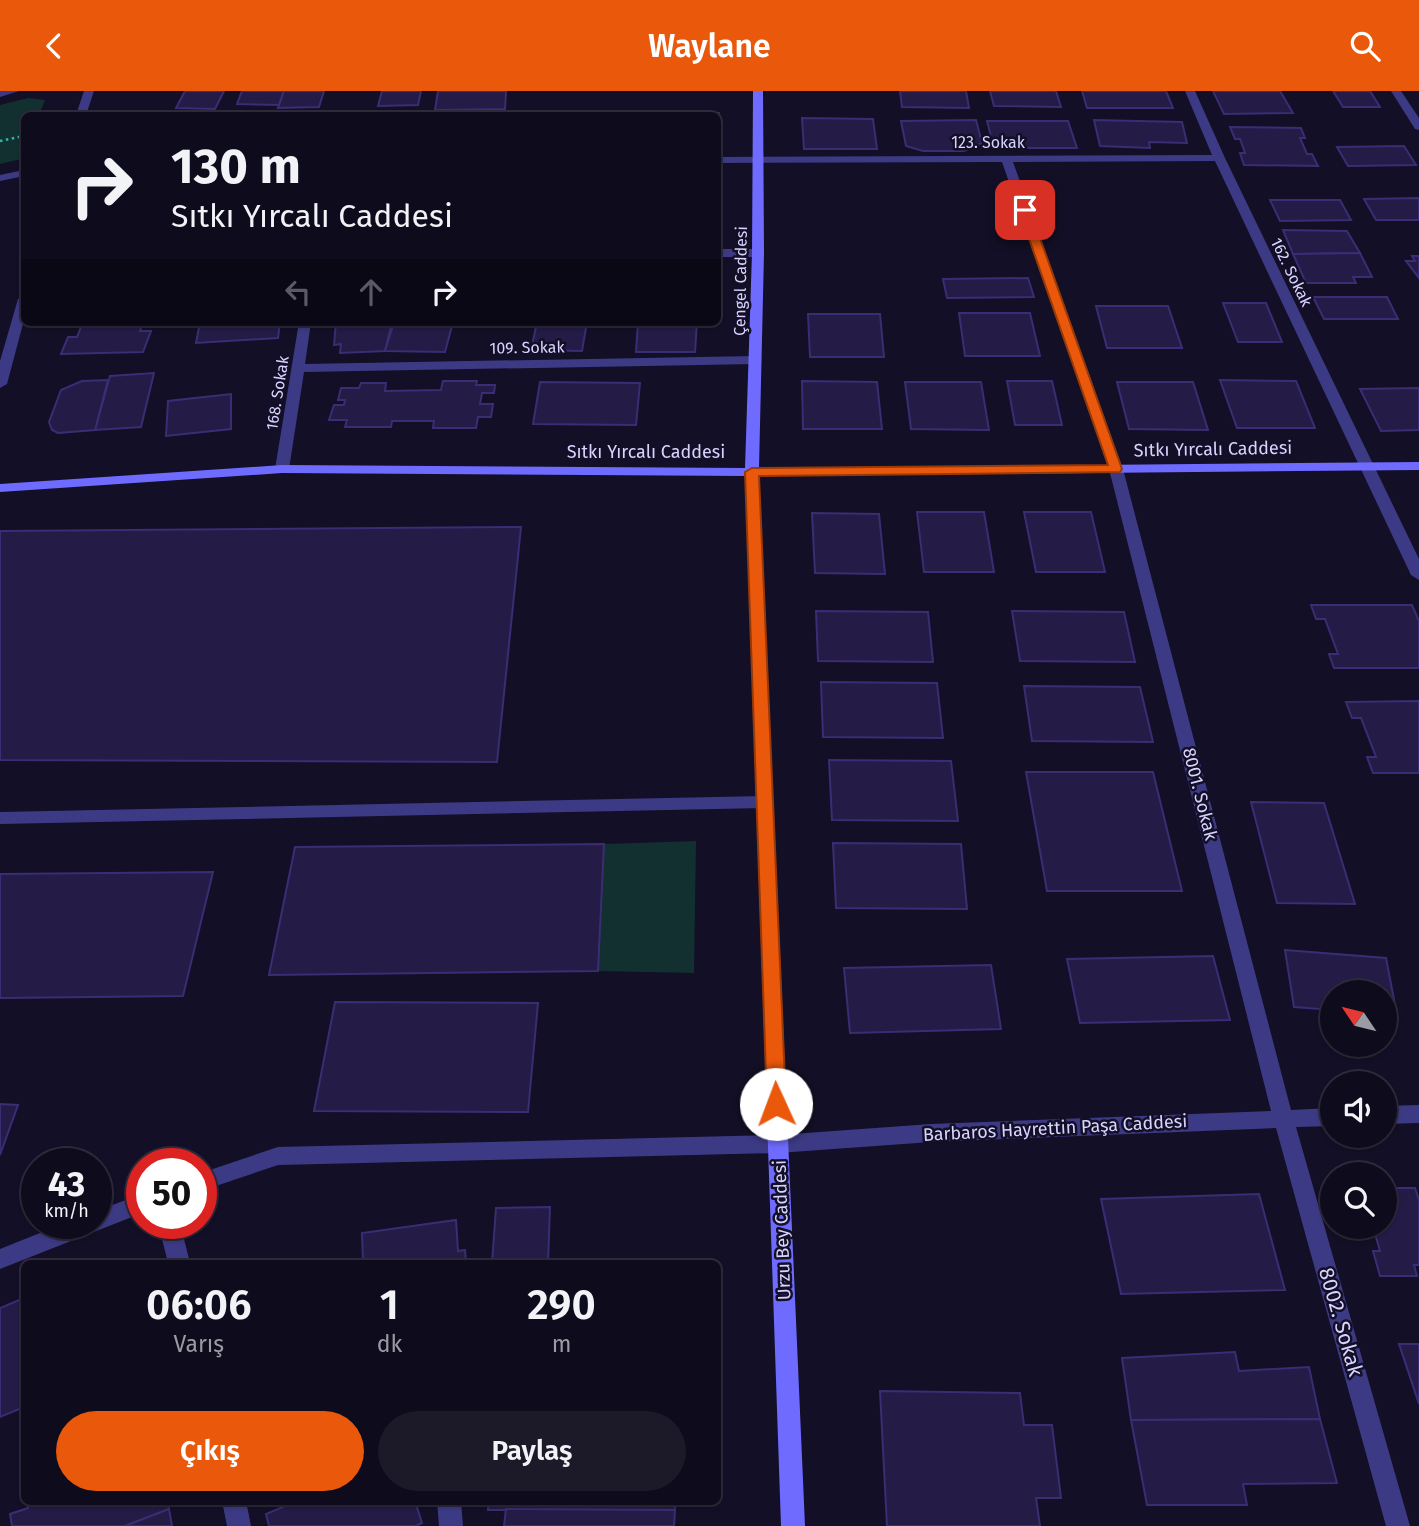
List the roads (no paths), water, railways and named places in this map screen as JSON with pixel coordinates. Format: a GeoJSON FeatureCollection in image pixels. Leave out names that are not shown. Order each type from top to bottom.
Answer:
{"type":"FeatureCollection","features":[{"type":"Feature","properties":{"kind":"main road","name":"Çengel Caddesi"},"geometry":{"type":"LineString","coordinates":[[752,472],[751,429],[758,253],[758,91]]}},
{"type":"Feature","properties":{"kind":"main road","name":"Sıtkı Yırcalı Caddesi"},"geometry":{"type":"LineString","coordinates":[[0,488],[282,469],[752,472],[1419,466]]}},
{"type":"Feature","properties":{"kind":"main road","name":"Urzu Bey Caddesi"},"geometry":{"type":"LineString","coordinates":[[752,472],[793,1526]]}},
{"type":"Feature","properties":{"kind":"street"},"geometry":{"type":"LineString","coordinates":[[0,94],[14,91]]}},
{"type":"Feature","properties":{"kind":"street"},"geometry":{"type":"LineString","coordinates":[[82,112],[89,91]]}},
{"type":"Feature","properties":{"kind":"street","name":"162. Sokak"},"geometry":{"type":"LineString","coordinates":[[1190,91],[1219,158],[1419,575]]}},
{"type":"Feature","properties":{"kind":"street"},"geometry":{"type":"LineString","coordinates":[[1396,91],[1419,127]]}},
{"type":"Feature","properties":{"kind":"street","name":"8001. Sokak"},"geometry":{"type":"LineString","coordinates":[[1006,157],[1116,469],[1283,1118]]}},
{"type":"Feature","properties":{"kind":"street","name":"123. Sokak"},"geometry":{"type":"LineString","coordinates":[[721,160],[1219,158]]}},
{"type":"Feature","properties":{"kind":"street"},"geometry":{"type":"LineString","coordinates":[[0,178],[21,174]]}},
{"type":"Feature","properties":{"kind":"street"},"geometry":{"type":"LineString","coordinates":[[721,253],[758,253]]}},
{"type":"Feature","properties":{"kind":"street"},"geometry":{"type":"LineString","coordinates":[[0,384],[21,310]]}},
{"type":"Feature","properties":{"kind":"street","name":"168. Sokak"},"geometry":{"type":"LineString","coordinates":[[282,469],[305,326]]}},
{"type":"Feature","properties":{"kind":"street","name":"109. Sokak"},"geometry":{"type":"LineString","coordinates":[[300,368],[755,360]]}},
{"type":"Feature","properties":{"kind":"street"},"geometry":{"type":"LineString","coordinates":[[0,818],[764,802]]}},
{"type":"Feature","properties":{"kind":"street"},"geometry":{"type":"LineString","coordinates":[[1397,1115],[1419,1114]]}},
{"type":"Feature","properties":{"kind":"street","name":"Barbaros Hayrettin Paşa Caddesi"},"geometry":{"type":"LineString","coordinates":[[217,1177],[278,1156],[778,1144],[931,1133],[1320,1117]]}},
{"type":"Feature","properties":{"kind":"street","name":"8002. Sokak"},"geometry":{"type":"LineString","coordinates":[[1283,1118],[1398,1526]]}},
{"type":"Feature","properties":{"kind":"street"},"geometry":{"type":"LineString","coordinates":[[0,1259],[50,1239]]}},
{"type":"Feature","properties":{"kind":"street"},"geometry":{"type":"LineString","coordinates":[[173,1239],[178,1260]]}},
{"type":"Feature","properties":{"kind":"street"},"geometry":{"type":"LineString","coordinates":[[235,1505],[239,1526]]}},
{"type":"Feature","properties":{"kind":"street"},"geometry":{"type":"LineString","coordinates":[[449,1505],[451,1526]]}}]}
